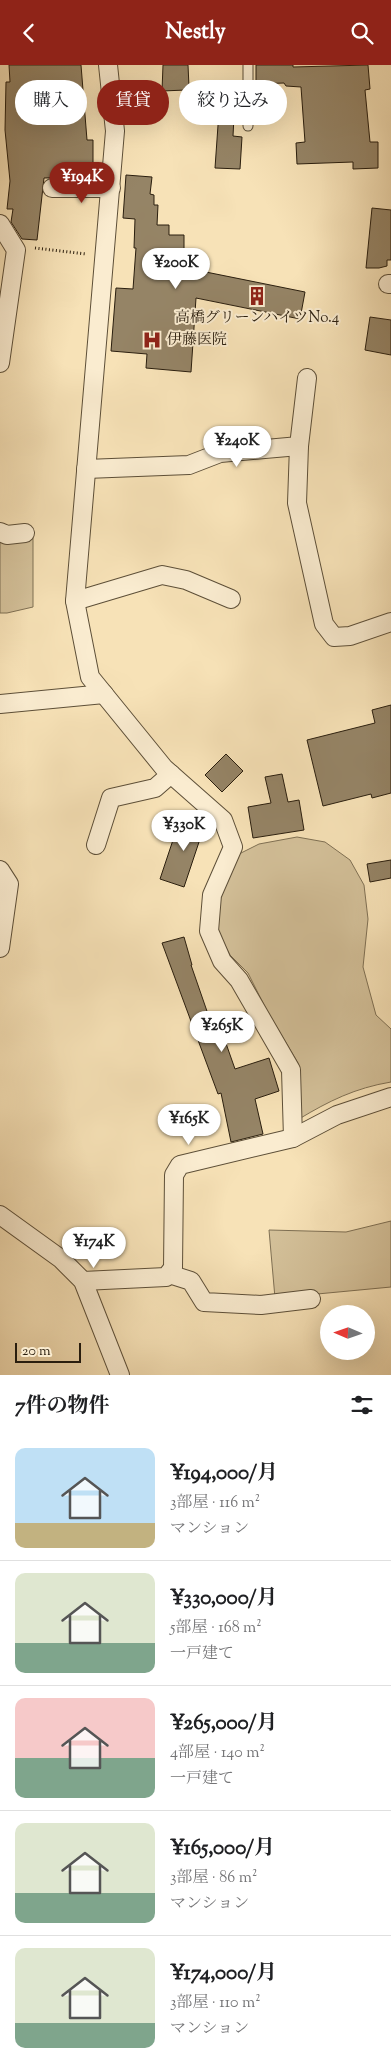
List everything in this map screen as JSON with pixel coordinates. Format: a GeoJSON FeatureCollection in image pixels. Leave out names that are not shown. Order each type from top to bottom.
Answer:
{"type":"FeatureCollection","features":[{"type":"Feature","properties":{"kind":"street"},"geometry":{"type":"LineString","coordinates":[[108,65],[115,131],[106,257],[75,601],[90,677],[171,774],[223,820],[233,847],[212,895],[209,931],[222,961],[238,981],[291,1070],[293,1138]]}},
{"type":"Feature","properties":{"kind":"street"},"geometry":{"type":"LineString","coordinates":[[52,188],[111,188]]}},
{"type":"Feature","properties":{"kind":"street"},"geometry":{"type":"LineString","coordinates":[[0,224],[16,250],[0,363]]}},
{"type":"Feature","properties":{"kind":"street"},"geometry":{"type":"LineString","coordinates":[[307,378],[299,446],[297,503],[324,624],[334,637],[350,636],[391,622]]}},
{"type":"Feature","properties":{"kind":"street"},"geometry":{"type":"LineString","coordinates":[[86,469],[189,465],[220,453],[299,446]]}},
{"type":"Feature","properties":{"kind":"street"},"geometry":{"type":"LineString","coordinates":[[0,532],[6,535],[25,533]]}},
{"type":"Feature","properties":{"kind":"street"},"geometry":{"type":"LineString","coordinates":[[75,601],[162,575],[186,580],[231,599]]}},
{"type":"Feature","properties":{"kind":"street"},"geometry":{"type":"LineString","coordinates":[[0,704],[104,694]]}},
{"type":"Feature","properties":{"kind":"street"},"geometry":{"type":"LineString","coordinates":[[96,845],[111,797],[155,788],[171,774]]}},
{"type":"Feature","properties":{"kind":"street"},"geometry":{"type":"LineString","coordinates":[[0,870],[9,884],[0,948]]}},
{"type":"Feature","properties":{"kind":"street"},"geometry":{"type":"LineString","coordinates":[[83,1281],[166,1277],[169,1274],[173,1268],[174,1175],[180,1165],[293,1138],[337,1115],[391,1097]]}},
{"type":"Feature","properties":{"kind":"street"},"geometry":{"type":"LineString","coordinates":[[0,1215],[61,1259],[83,1281],[120,1375]]}},
{"type":"Feature","properties":{"kind":"street"},"geometry":{"type":"LineString","coordinates":[[169,1274],[191,1281],[204,1302],[260,1305],[311,1299]]}},
{"type":"Feature","properties":{"kind":"lane"},"geometry":{"type":"LineString","coordinates":[[248,65],[248,126]]}},
{"type":"Feature","properties":{"kind":"path"},"geometry":{"type":"LineString","coordinates":[[15,246],[106,257]]}},
{"type":"Feature","properties":{"kind":"shaded area"},"geometry":{"type":"Polygon","coordinates":[[[0,530],[16,536],[33,536],[33,607],[0,613],[0,530]]]}},
{"type":"Feature","properties":{"kind":"shaded area"},"geometry":{"type":"Polygon","coordinates":[[[297,837],[325,842],[350,860],[364,885],[368,919],[363,967],[376,1015],[391,1029],[391,1082],[343,1096],[299,1119],[298,1063],[266,1009],[248,973],[230,955],[218,932],[216,905],[237,855],[259,844],[297,837]]]}},
{"type":"Feature","properties":{"kind":"shaded area"},"geometry":{"type":"Polygon","coordinates":[[[391,1221],[391,1287],[275,1298],[269,1230],[346,1232],[391,1221]]]}},
{"type":"Feature","properties":{"kind":"building"},"geometry":{"type":"Polygon","coordinates":[[[9,65],[81,65],[82,80],[15,80],[15,125],[86,125],[87,140],[93,140],[93,165],[77,166],[77,177],[44,178],[37,240],[22,239],[11,222],[13,209],[7,209],[10,181],[5,130],[6,82],[10,82],[9,65]]]}},
{"type":"Feature","properties":{"kind":"building"},"geometry":{"type":"Polygon","coordinates":[[[163,65],[188,65],[189,80],[179,80],[179,90],[169,91],[169,80],[162,80],[163,65]]]}},
{"type":"Feature","properties":{"kind":"building"},"geometry":{"type":"Polygon","coordinates":[[[256,65],[293,65],[293,67],[368,65],[370,89],[365,90],[370,142],[378,142],[378,168],[353,169],[353,162],[297,164],[296,143],[305,142],[301,87],[287,86],[287,80],[256,80],[256,65]]]}},
{"type":"Feature","properties":{"kind":"building"},"geometry":{"type":"Polygon","coordinates":[[[218,125],[234,125],[233,136],[242,137],[240,169],[215,168],[218,125]]]}},
{"type":"Feature","properties":{"kind":"building"},"geometry":{"type":"Polygon","coordinates":[[[126,175],[152,177],[150,194],[154,195],[154,205],[158,205],[157,225],[169,225],[169,235],[184,235],[184,260],[187,260],[186,268],[305,292],[300,319],[196,298],[191,372],[146,368],[147,354],[111,351],[116,288],[133,289],[136,248],[134,248],[135,219],[123,218],[126,175]]]}},
{"type":"Feature","properties":{"kind":"building"},"geometry":{"type":"Polygon","coordinates":[[[372,208],[391,210],[391,260],[387,260],[387,266],[379,268],[366,268],[372,208]]]}},
{"type":"Feature","properties":{"kind":"building"},"geometry":{"type":"Polygon","coordinates":[[[370,317],[391,320],[391,355],[365,350],[370,317]]]}},
{"type":"Feature","properties":{"kind":"building"},"geometry":{"type":"Polygon","coordinates":[[[391,705],[391,793],[372,798],[371,794],[323,806],[307,740],[375,723],[372,710],[391,705]]]}},
{"type":"Feature","properties":{"kind":"building"},"geometry":{"type":"Polygon","coordinates":[[[226,754],[243,771],[222,792],[205,775],[226,754]]]}},
{"type":"Feature","properties":{"kind":"building"},"geometry":{"type":"Polygon","coordinates":[[[282,774],[288,802],[299,800],[304,830],[253,838],[248,807],[271,803],[265,777],[282,774]]]}},
{"type":"Feature","properties":{"kind":"building"},"geometry":{"type":"Polygon","coordinates":[[[196,815],[210,828],[200,839],[184,887],[160,879],[175,834],[178,835],[196,815]]]}},
{"type":"Feature","properties":{"kind":"building"},"geometry":{"type":"Polygon","coordinates":[[[391,860],[391,878],[370,882],[367,864],[391,860]]]}},
{"type":"Feature","properties":{"kind":"building"},"geometry":{"type":"Polygon","coordinates":[[[184,937],[191,965],[209,1017],[216,1015],[235,1069],[269,1058],[279,1091],[255,1099],[263,1134],[231,1142],[221,1093],[218,1094],[162,943],[184,937]]]}},
{"type":"Feature","properties":{"kind":"place","name":"高橋グリーンハイツNo.4"},"geometry":{"type":"Point","coordinates":[257,296]}},
{"type":"Feature","properties":{"kind":"place","name":"伊藤医院"},"geometry":{"type":"Point","coordinates":[152,340]}}]}
